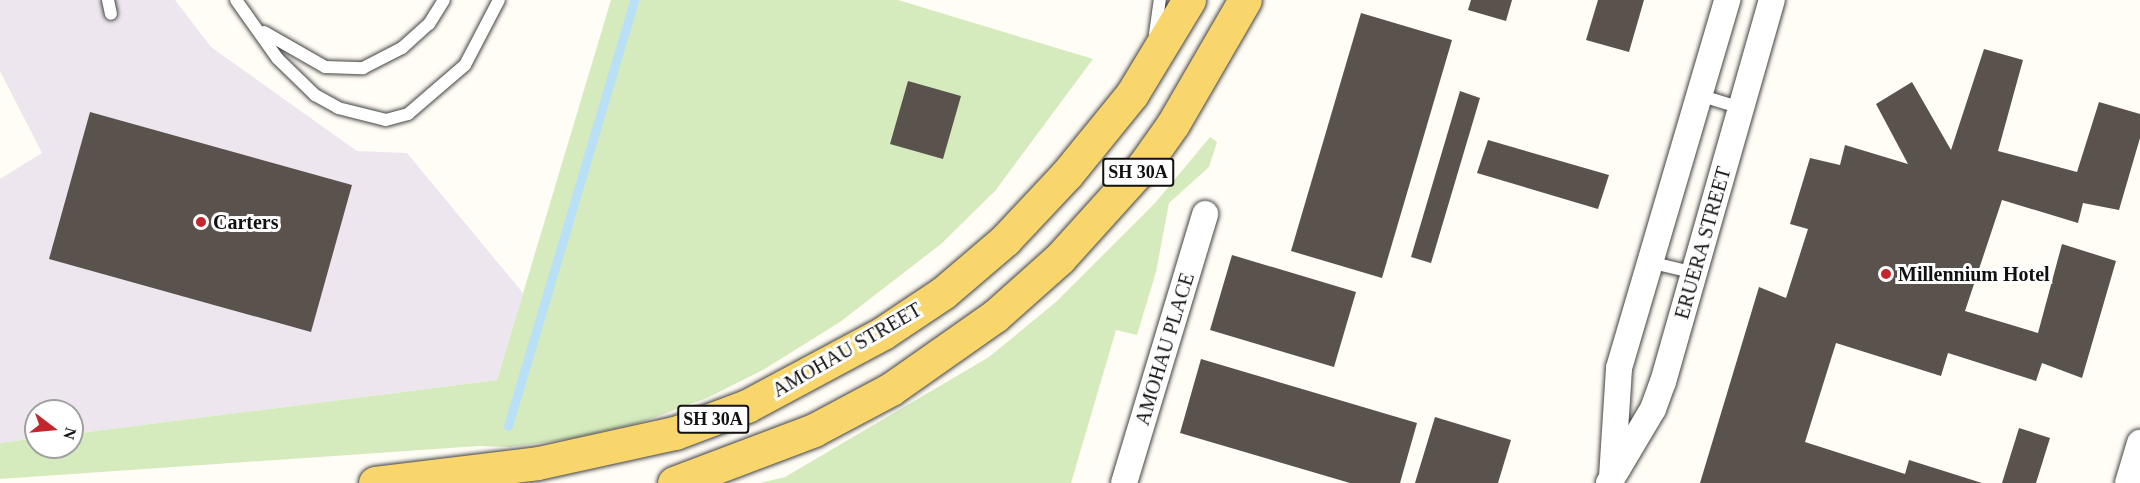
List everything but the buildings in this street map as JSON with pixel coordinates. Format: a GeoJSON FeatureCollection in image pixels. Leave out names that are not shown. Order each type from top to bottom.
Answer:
{"type":"FeatureCollection","features":[{"type":"Feature","properties":{"kind":"main road","name":"AMOHAU STREET"},"geometry":{"type":"LineString","coordinates":[[375,483],[538,463],[675,433],[747,406],[815,373],[944,293],[1005,240],[1067,174],[1143,79],[1189,0]]}},
{"type":"Feature","properties":{"kind":"main road","name":"SH 30A"},"geometry":{"type":"LineString","coordinates":[[674,483],[814,430],[891,389],[995,316],[1060,258],[1143,165],[1173,124],[1245,0]]}},
{"type":"Feature","properties":{"kind":"street","name":"ERUERA STREET"},"geometry":{"type":"LineString","coordinates":[[1610,480],[1619,368],[1727,0]]}},
{"type":"Feature","properties":{"kind":"street","name":"ERUERA STREET"},"geometry":{"type":"LineString","coordinates":[[1610,480],[1653,409],[1695,273],[1772,0]]}},
{"type":"Feature","properties":{"kind":"street","name":"AMOHAU PLACE"},"geometry":{"type":"LineString","coordinates":[[1124,483],[1205,214]]}},
{"type":"Feature","properties":{"kind":"street"},"geometry":{"type":"LineString","coordinates":[[2128,483],[2140,443]]}},
{"type":"Feature","properties":{"kind":"lane"},"geometry":{"type":"LineString","coordinates":[[108,0],[111,14]]}},
{"type":"Feature","properties":{"kind":"lane"},"geometry":{"type":"LineString","coordinates":[[236,0],[261,30],[278,59],[315,95],[338,108],[386,120],[408,114],[465,65],[499,0]]}},
{"type":"Feature","properties":{"kind":"lane"},"geometry":{"type":"LineString","coordinates":[[261,30],[325,67],[351,70],[381,61],[402,48],[429,24],[444,0]]}},
{"type":"Feature","properties":{"kind":"lane"},"geometry":{"type":"LineString","coordinates":[[1143,79],[1160,0]]}},
{"type":"Feature","properties":{"kind":"lane"},"geometry":{"type":"LineString","coordinates":[[1699,95],[1741,108]]}},
{"type":"Feature","properties":{"kind":"lane"},"geometry":{"type":"LineString","coordinates":[[1649,262],[1695,273]]}},
{"type":"Feature","properties":{"kind":"shaded area"},"geometry":{"type":"Polygon","coordinates":[[[0,0],[175,0],[211,47],[357,151],[407,153],[523,293],[497,380],[84,432],[84,399],[24,399],[24,440],[0,443],[0,179],[42,153],[0,71],[0,0]]]}},
{"type":"Feature","properties":{"kind":"green space"},"geometry":{"type":"Polygon","coordinates":[[[611,0],[898,0],[1093,59],[995,191],[941,244],[840,322],[763,370],[707,398],[642,422],[575,438],[510,447],[479,446],[0,479],[0,443],[24,440],[24,459],[84,459],[84,432],[497,380],[611,0]]]}},
{"type":"Feature","properties":{"kind":"green space"},"geometry":{"type":"Polygon","coordinates":[[[1210,137],[1217,142],[1209,167],[1169,203],[1156,272],[1137,335],[1116,330],[1071,483],[760,483],[785,477],[989,357],[1056,302],[1156,202],[1210,137]]]}},
{"type":"Feature","properties":{"kind":"waterway"},"geometry":{"type":"LineString","coordinates":[[508,426],[634,0]]}},
{"type":"Feature","properties":{"kind":"place","name":"Carters"},"geometry":{"type":"Point","coordinates":[201,222]}},
{"type":"Feature","properties":{"kind":"place","name":"Millennium Hotel"},"geometry":{"type":"Point","coordinates":[1886,274]}}]}
